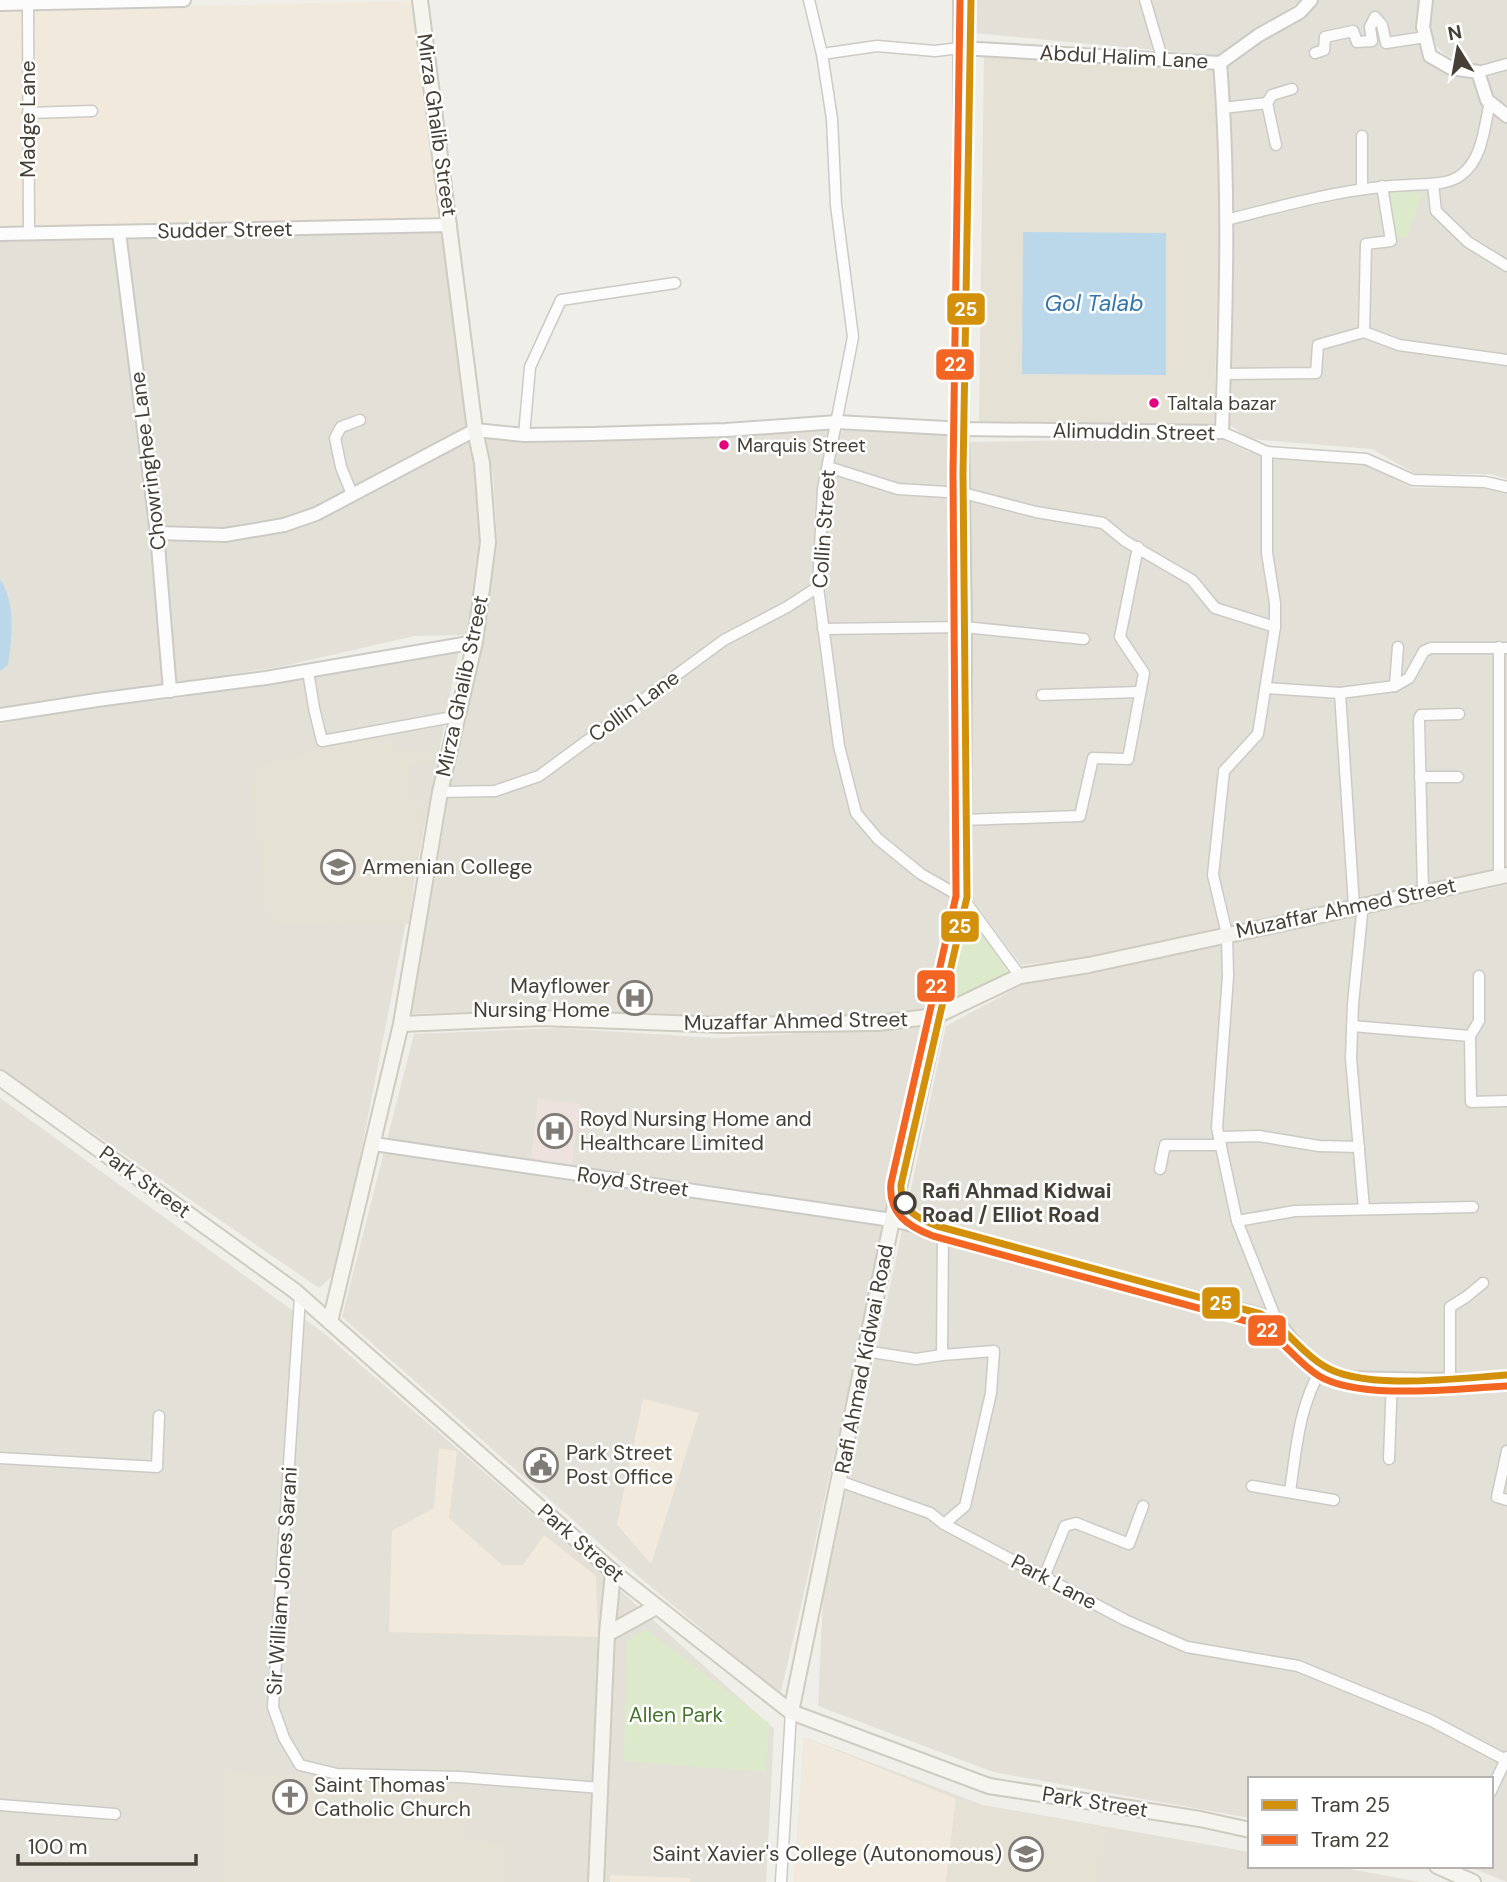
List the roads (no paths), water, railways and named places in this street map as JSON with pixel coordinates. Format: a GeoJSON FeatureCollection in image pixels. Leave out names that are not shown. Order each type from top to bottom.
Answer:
{"type":"FeatureCollection","features":[{"type":"Feature","properties":{"kind":"main road","name":"Mirza Ghalib Street"},"geometry":{"type":"LineString","coordinates":[[330,1322],[401,1024],[440,792],[475,642],[488,541],[482,463],[475,430],[420,0]]}},
{"type":"Feature","properties":{"kind":"main road","name":"Rafi Ahmad Kidwai Road"},"geometry":{"type":"LineString","coordinates":[[791,1712],[892,1220],[963,898],[961,0]]}},
{"type":"Feature","properties":{"kind":"main road","name":"Muzaffar Ahmed Street"},"geometry":{"type":"LineString","coordinates":[[401,1024],[542,1018],[724,1025],[878,1023],[936,1016],[1020,976],[1089,965],[1503,875]]}},
{"type":"Feature","properties":{"kind":"main road","name":"Park Street"},"geometry":{"type":"LineString","coordinates":[[0,1077],[275,1276],[613,1572],[791,1712],[989,1786],[1200,1819],[1248,1830]]}},
{"type":"Feature","properties":{"kind":"main road"},"geometry":{"type":"LineString","coordinates":[[596,1882],[607,1634],[613,1572]]}},
{"type":"Feature","properties":{"kind":"main road"},"geometry":{"type":"LineString","coordinates":[[607,1634],[656,1607]]}},
{"type":"Feature","properties":{"kind":"main road"},"geometry":{"type":"LineString","coordinates":[[1449,1872],[1473,1882]]}},
{"type":"Feature","properties":{"kind":"street"},"geometry":{"type":"LineString","coordinates":[[0,4],[184,0]]}},
{"type":"Feature","properties":{"kind":"street","name":"Collin Street"},"geometry":{"type":"LineString","coordinates":[[809,0],[822,54],[832,119],[836,205],[853,337],[823,489],[818,587],[839,746],[856,813],[878,839],[921,874],[963,898],[1020,976]]}},
{"type":"Feature","properties":{"kind":"street"},"geometry":{"type":"LineString","coordinates":[[1145,0],[1163,61]]}},
{"type":"Feature","properties":{"kind":"street","name":"Abdul Halim Lane"},"geometry":{"type":"LineString","coordinates":[[960,48],[1220,63],[1258,35],[1300,12],[1311,0]]}},
{"type":"Feature","properties":{"kind":"street"},"geometry":{"type":"LineString","coordinates":[[1426,0],[1423,27],[1430,56],[1451,68],[1478,72],[1507,64]]}},
{"type":"Feature","properties":{"kind":"street","name":"Madge Lane"},"geometry":{"type":"LineString","coordinates":[[28,4],[29,234]]}},
{"type":"Feature","properties":{"kind":"street"},"geometry":{"type":"LineString","coordinates":[[1315,53],[1324,50],[1325,37],[1353,31],[1357,42],[1372,41],[1370,27],[1375,17],[1382,25],[1386,43],[1425,37]]}},
{"type":"Feature","properties":{"kind":"street"},"geometry":{"type":"LineString","coordinates":[[822,54],[877,47],[935,51],[960,48]]}},
{"type":"Feature","properties":{"kind":"street"},"geometry":{"type":"LineString","coordinates":[[1220,63],[1226,220],[1222,432]]}},
{"type":"Feature","properties":{"kind":"street"},"geometry":{"type":"LineString","coordinates":[[1478,72],[1490,102],[1507,116]]}},
{"type":"Feature","properties":{"kind":"street"},"geometry":{"type":"LineString","coordinates":[[1223,108],[1266,103],[1272,95],[1292,89]]}},
{"type":"Feature","properties":{"kind":"street"},"geometry":{"type":"LineString","coordinates":[[1226,220],[1334,193],[1382,186],[1433,184],[1460,176],[1477,156],[1490,102]]}},
{"type":"Feature","properties":{"kind":"street"},"geometry":{"type":"LineString","coordinates":[[1266,103],[1276,145]]}},
{"type":"Feature","properties":{"kind":"street"},"geometry":{"type":"LineString","coordinates":[[28,113],[92,111]]}},
{"type":"Feature","properties":{"kind":"street"},"geometry":{"type":"LineString","coordinates":[[1362,189],[1363,136]]}},
{"type":"Feature","properties":{"kind":"street"},"geometry":{"type":"LineString","coordinates":[[1433,184],[1436,211],[1468,242],[1507,266]]}},
{"type":"Feature","properties":{"kind":"street"},"geometry":{"type":"LineString","coordinates":[[1364,332],[1366,244],[1391,241],[1382,186]]}},
{"type":"Feature","properties":{"kind":"street","name":"Sudder Street"},"geometry":{"type":"LineString","coordinates":[[0,234],[450,225]]}},
{"type":"Feature","properties":{"kind":"street","name":"Chowringhee Lane"},"geometry":{"type":"LineString","coordinates":[[119,232],[157,533],[170,691]]}},
{"type":"Feature","properties":{"kind":"street"},"geometry":{"type":"LineString","coordinates":[[524,435],[530,367],[561,300],[675,283]]}},
{"type":"Feature","properties":{"kind":"street"},"geometry":{"type":"LineString","coordinates":[[1224,374],[1316,373],[1318,345],[1364,332],[1399,345],[1507,360]]}},
{"type":"Feature","properties":{"kind":"street"},"geometry":{"type":"LineString","coordinates":[[352,494],[341,467],[335,438],[341,427],[360,420]]}},
{"type":"Feature","properties":{"kind":"street"},"geometry":{"type":"LineString","coordinates":[[157,533],[225,535],[284,526],[315,514],[475,430],[524,435],[726,430],[837,422],[961,429]]}},
{"type":"Feature","properties":{"kind":"street","name":"Alimuddin Street"},"geometry":{"type":"LineString","coordinates":[[961,429],[1222,432],[1267,452],[1366,459],[1413,480],[1485,482],[1507,488]]}},
{"type":"Feature","properties":{"kind":"street"},"geometry":{"type":"LineString","coordinates":[[1267,452],[1267,553],[1275,603],[1275,627],[1258,734],[1224,771],[1213,875],[1227,934],[1228,976],[1217,1128],[1237,1221],[1276,1319],[1302,1354],[1336,1378],[1507,1381]]}},
{"type":"Feature","properties":{"kind":"street"},"geometry":{"type":"LineString","coordinates":[[828,467],[898,489],[963,493],[1036,512],[1103,523],[1125,541],[1192,580],[1215,608],[1275,627]]}},
{"type":"Feature","properties":{"kind":"street"},"geometry":{"type":"LineString","coordinates":[[963,820],[1080,816],[1093,758],[1128,760],[1144,673],[1120,637],[1138,547]]}},
{"type":"Feature","properties":{"kind":"street","name":"Collin Lane"},"geometry":{"type":"LineString","coordinates":[[440,792],[495,791],[540,776],[724,639],[787,607],[818,587]]}},
{"type":"Feature","properties":{"kind":"street"},"geometry":{"type":"LineString","coordinates":[[823,629],[964,627],[1084,639]]}},
{"type":"Feature","properties":{"kind":"street"},"geometry":{"type":"LineString","coordinates":[[0,715],[308,671],[475,642]]}},
{"type":"Feature","properties":{"kind":"street"},"geometry":{"type":"LineString","coordinates":[[1395,686],[1398,647]]}},
{"type":"Feature","properties":{"kind":"street"},"geometry":{"type":"LineString","coordinates":[[1267,688],[1340,693],[1395,686],[1409,678],[1424,651],[1431,648],[1503,648],[1503,875]]}},
{"type":"Feature","properties":{"kind":"street"},"geometry":{"type":"LineString","coordinates":[[308,671],[322,741],[458,716]]}},
{"type":"Feature","properties":{"kind":"street"},"geometry":{"type":"LineString","coordinates":[[1042,695],[1140,692]]}},
{"type":"Feature","properties":{"kind":"street"},"geometry":{"type":"LineString","coordinates":[[1340,693],[1358,905],[1352,1058],[1364,1209]]}},
{"type":"Feature","properties":{"kind":"street"},"geometry":{"type":"LineString","coordinates":[[1423,891],[1419,717],[1459,714]]}},
{"type":"Feature","properties":{"kind":"street"},"geometry":{"type":"LineString","coordinates":[[1420,777],[1458,776]]}},
{"type":"Feature","properties":{"kind":"street"},"geometry":{"type":"LineString","coordinates":[[1479,976],[1479,1021],[1470,1036],[1471,1102],[1507,1101]]}},
{"type":"Feature","properties":{"kind":"street"},"geometry":{"type":"LineString","coordinates":[[1352,1026],[1470,1036]]}},
{"type":"Feature","properties":{"kind":"street"},"geometry":{"type":"LineString","coordinates":[[1160,1169],[1165,1145],[1259,1136],[1319,1146],[1359,1147]]}},
{"type":"Feature","properties":{"kind":"street","name":"Royd Street"},"geometry":{"type":"LineString","coordinates":[[374,1144],[892,1220],[1276,1319]]}},
{"type":"Feature","properties":{"kind":"street"},"geometry":{"type":"LineString","coordinates":[[1237,1221],[1295,1211],[1473,1207]]}},
{"type":"Feature","properties":{"kind":"street"},"geometry":{"type":"LineString","coordinates":[[942,1355],[943,1232]]}},
{"type":"Feature","properties":{"kind":"street"},"geometry":{"type":"LineString","coordinates":[[1450,1380],[1450,1307],[1482,1283]]}},
{"type":"Feature","properties":{"kind":"street","name":"Sir William Jones Sarani"},"geometry":{"type":"LineString","coordinates":[[300,1297],[273,1707],[284,1738],[300,1765],[337,1774],[460,1777],[601,1788]]}},
{"type":"Feature","properties":{"kind":"street"},"geometry":{"type":"LineString","coordinates":[[865,1351],[916,1359],[994,1351],[991,1393],[965,1506],[944,1524]]}},
{"type":"Feature","properties":{"kind":"street"},"geometry":{"type":"LineString","coordinates":[[1290,1492],[1299,1427],[1311,1385],[1322,1368]]}},
{"type":"Feature","properties":{"kind":"street"},"geometry":{"type":"LineString","coordinates":[[1389,1459],[1392,1379]]}},
{"type":"Feature","properties":{"kind":"street"},"geometry":{"type":"LineString","coordinates":[[0,1458],[157,1467],[159,1416]]}},
{"type":"Feature","properties":{"kind":"street"},"geometry":{"type":"LineString","coordinates":[[1507,1451],[1497,1497],[1507,1500]]}},
{"type":"Feature","properties":{"kind":"street","name":"Park Lane"},"geometry":{"type":"LineString","coordinates":[[839,1481],[930,1513],[944,1524],[1125,1620],[1187,1647],[1298,1666],[1430,1720],[1505,1758]]}},
{"type":"Feature","properties":{"kind":"street"},"geometry":{"type":"LineString","coordinates":[[1252,1486],[1334,1500]]}},
{"type":"Feature","properties":{"kind":"street"},"geometry":{"type":"LineString","coordinates":[[1044,1577],[1065,1526],[1076,1524],[1129,1544],[1143,1506]]}},
{"type":"Feature","properties":{"kind":"street"},"geometry":{"type":"LineString","coordinates":[[781,1882],[791,1712]]}},
{"type":"Feature","properties":{"kind":"street"},"geometry":{"type":"LineString","coordinates":[[1493,1786],[1505,1758]]}},
{"type":"Feature","properties":{"kind":"street"},"geometry":{"type":"LineString","coordinates":[[0,1805],[115,1814]]}},
{"type":"Feature","properties":{"kind":"water","name":"Gol Talab"},"geometry":{"type":"Polygon","coordinates":[[[1023,232],[1166,233],[1166,375],[1022,374],[1023,232]]]}},
{"type":"Feature","properties":{"kind":"water"},"geometry":{"type":"Polygon","coordinates":[[[0,579],[9,599],[12,620],[8,665],[0,671],[0,579]]]}},
{"type":"Feature","properties":{"kind":"tram line","name":"22"},"geometry":{"type":"LineString","coordinates":[[960,0],[953,473],[956,896],[891,1183],[893,1203],[907,1223],[933,1236],[1257,1324],[1266,1329],[1303,1364],[1319,1376],[1337,1384],[1384,1391],[1507,1386]]}},
{"type":"Feature","properties":{"kind":"tram line"},"geometry":{"type":"LineString","coordinates":[[967,0],[959,473],[962,897],[897,1184],[898,1202],[901,1209],[912,1219],[936,1230],[1259,1318],[1269,1323],[1316,1367],[1341,1379],[1387,1385],[1507,1379]]}},
{"type":"Feature","properties":{"kind":"tram line","name":"25"},"geometry":{"type":"LineString","coordinates":[[971,0],[963,473],[967,897],[901,1185],[903,1200],[916,1216],[937,1226],[1261,1314],[1315,1360],[1341,1374],[1387,1381],[1507,1375]]}},
{"type":"Feature","properties":{"kind":"place","name":"Taltala bazar"},"geometry":{"type":"Point","coordinates":[1154,403]}},
{"type":"Feature","properties":{"kind":"place","name":"Marquis Street"},"geometry":{"type":"Point","coordinates":[724,445]}},
{"type":"Feature","properties":{"kind":"place","name":"Armenian College"},"geometry":{"type":"Point","coordinates":[338,867]}},
{"type":"Feature","properties":{"kind":"place","name":"Mayflower Nursing Home"},"geometry":{"type":"Point","coordinates":[635,998]}},
{"type":"Feature","properties":{"kind":"place","name":"Royd Nursing Home and Healthcare Limited"},"geometry":{"type":"Point","coordinates":[555,1131]}},
{"type":"Feature","properties":{"kind":"place","name":"Rafi Ahmad Kidwai Road / Elliot Road"},"geometry":{"type":"Point","coordinates":[905,1203]}},
{"type":"Feature","properties":{"kind":"place","name":"Park Street Post Office"},"geometry":{"type":"Point","coordinates":[541,1465]}},
{"type":"Feature","properties":{"kind":"place","name":"Saint Thomas' Catholic Church"},"geometry":{"type":"Point","coordinates":[290,1797]}},
{"type":"Feature","properties":{"kind":"place","name":"Saint Xavier's College (Autonomous)"},"geometry":{"type":"Point","coordinates":[1026,1854]}},
{"type":"Feature","properties":{"kind":"park label","name":"Allen Park"},"geometry":{"type":"Point","coordinates":[676,1715]}}]}
